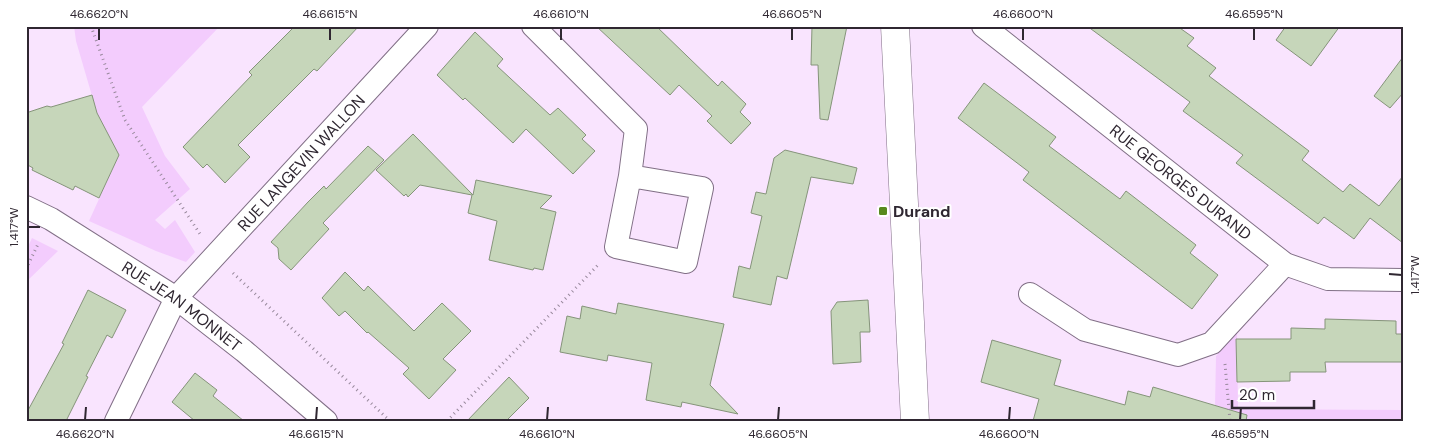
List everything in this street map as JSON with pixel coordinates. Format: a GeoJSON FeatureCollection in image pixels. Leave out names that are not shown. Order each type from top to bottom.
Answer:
{"type":"FeatureCollection","features":[{"type":"Feature","properties":{"kind":"main road"},"geometry":{"type":"LineString","coordinates":[[895,26],[915,421]]}},
{"type":"Feature","properties":{"kind":"street","name":"RUE LANGEVIN WALLON"},"geometry":{"type":"LineString","coordinates":[[116,421],[176,298],[427,26]]}},
{"type":"Feature","properties":{"kind":"street"},"geometry":{"type":"LineString","coordinates":[[533,26],[636,129],[630,176],[616,247],[686,262],[702,188],[630,176]]}},
{"type":"Feature","properties":{"kind":"street","name":"RUE GEORGES DURAND"},"geometry":{"type":"LineString","coordinates":[[983,26],[1284,264],[1328,279],[1403,280]]}},
{"type":"Feature","properties":{"kind":"street","name":"RUE JEAN MONNET"},"geometry":{"type":"LineString","coordinates":[[26,206],[51,219],[176,298],[244,351],[326,421]]}},
{"type":"Feature","properties":{"kind":"street"},"geometry":{"type":"LineString","coordinates":[[1030,294],[1084,330],[1178,355],[1212,343],[1284,264]]}},
{"type":"Feature","properties":{"kind":"path"},"geometry":{"type":"LineString","coordinates":[[447,421],[616,247]]}},
{"type":"Feature","properties":{"kind":"path"},"geometry":{"type":"LineString","coordinates":[[1223,331],[1230,421]]}},
{"type":"Feature","properties":{"kind":"shaded area"},"geometry":{"type":"Polygon","coordinates":[[[74,26],[220,26],[142,107],[165,156],[190,189],[155,220],[165,229],[175,220],[195,252],[186,262],[156,251],[89,221],[119,155],[97,113],[76,41],[74,26]]]}},
{"type":"Feature","properties":{"kind":"shaded area"},"geometry":{"type":"Polygon","coordinates":[[[32,238],[58,251],[26,282],[26,251],[32,238]]]}},
{"type":"Feature","properties":{"kind":"shaded area"},"geometry":{"type":"Polygon","coordinates":[[[1237,333],[1238,409],[1403,410],[1403,421],[1211,421],[1215,406],[1216,356],[1237,333]]]}},
{"type":"Feature","properties":{"kind":"building"},"geometry":{"type":"Polygon","coordinates":[[[295,26],[359,26],[317,71],[314,69],[238,145],[250,157],[225,183],[207,164],[203,168],[183,147],[252,75],[249,72],[295,26]]]}},
{"type":"Feature","properties":{"kind":"building"},"geometry":{"type":"Polygon","coordinates":[[[596,26],[656,26],[718,86],[722,81],[746,104],[740,112],[751,123],[731,144],[707,121],[712,116],[679,85],[670,95],[596,26]]]}},
{"type":"Feature","properties":{"kind":"building"},"geometry":{"type":"Polygon","coordinates":[[[812,26],[847,26],[828,120],[820,119],[818,65],[811,65],[812,26]]]}},
{"type":"Feature","properties":{"kind":"building"},"geometry":{"type":"Polygon","coordinates":[[[1087,26],[1177,26],[1194,38],[1187,46],[1216,68],[1209,76],[1309,151],[1302,160],[1343,192],[1350,184],[1379,206],[1403,176],[1403,243],[1370,218],[1354,239],[1324,217],[1318,224],[1236,163],[1243,155],[1183,111],[1190,102],[1087,26]]]}},
{"type":"Feature","properties":{"kind":"building"},"geometry":{"type":"Polygon","coordinates":[[[1286,26],[1340,26],[1311,66],[1276,40],[1286,26]]]}},
{"type":"Feature","properties":{"kind":"building"},"geometry":{"type":"Polygon","coordinates":[[[475,32],[503,59],[497,66],[550,115],[558,108],[586,135],[582,139],[595,151],[573,174],[526,129],[513,143],[465,98],[463,100],[437,75],[475,32]]]}},
{"type":"Feature","properties":{"kind":"building"},"geometry":{"type":"Polygon","coordinates":[[[1403,57],[1403,93],[1390,108],[1374,96],[1403,57]]]}},
{"type":"Feature","properties":{"kind":"building"},"geometry":{"type":"Polygon","coordinates":[[[984,83],[1056,137],[1049,146],[1120,199],[1126,191],[1196,245],[1190,253],[1218,275],[1192,309],[1023,180],[1029,172],[958,118],[984,83]]]}},
{"type":"Feature","properties":{"kind":"building"},"geometry":{"type":"Polygon","coordinates":[[[92,95],[97,113],[119,155],[99,198],[75,186],[73,190],[32,170],[33,168],[26,164],[26,113],[92,95]]]}},
{"type":"Feature","properties":{"kind":"building"},"geometry":{"type":"Polygon","coordinates":[[[413,134],[473,195],[476,180],[552,196],[540,208],[556,212],[543,270],[534,268],[533,270],[489,260],[497,221],[468,213],[472,195],[420,185],[408,197],[406,194],[404,196],[376,170],[413,134]]]}},
{"type":"Feature","properties":{"kind":"building"},"geometry":{"type":"Polygon","coordinates":[[[368,146],[384,160],[323,223],[329,229],[291,270],[279,259],[278,248],[271,242],[324,186],[326,189],[368,146]]]}},
{"type":"Feature","properties":{"kind":"building"},"geometry":{"type":"Polygon","coordinates":[[[785,150],[857,168],[853,184],[811,177],[787,279],[777,276],[771,305],[733,297],[739,266],[750,269],[762,216],[751,213],[756,192],[766,194],[774,158],[785,150]]]}},
{"type":"Feature","properties":{"kind":"building"},"geometry":{"type":"Polygon","coordinates":[[[345,272],[364,291],[368,286],[414,331],[442,303],[471,331],[443,359],[456,370],[429,399],[403,374],[409,368],[367,333],[345,311],[339,316],[322,298],[345,272]]]}},
{"type":"Feature","properties":{"kind":"building"},"geometry":{"type":"Polygon","coordinates":[[[88,290],[126,310],[112,338],[107,335],[66,421],[26,421],[26,414],[64,344],[62,343],[88,290]]]}},
{"type":"Feature","properties":{"kind":"building"},"geometry":{"type":"Polygon","coordinates":[[[868,300],[870,332],[860,332],[861,362],[833,364],[831,311],[837,302],[868,300]]]}},
{"type":"Feature","properties":{"kind":"building"},"geometry":{"type":"Polygon","coordinates":[[[618,303],[724,324],[710,385],[738,414],[682,402],[681,407],[646,400],[652,363],[608,355],[607,361],[560,352],[567,316],[580,319],[582,306],[616,314],[618,303]]]}},
{"type":"Feature","properties":{"kind":"building"},"geometry":{"type":"Polygon","coordinates":[[[1325,319],[1396,321],[1396,334],[1403,334],[1403,362],[1325,362],[1326,372],[1290,372],[1290,381],[1237,382],[1236,339],[1291,339],[1291,328],[1325,329],[1325,319]]]}},
{"type":"Feature","properties":{"kind":"building"},"geometry":{"type":"Polygon","coordinates":[[[992,340],[1061,360],[1054,385],[1125,405],[1128,391],[1150,397],[1153,387],[1247,415],[1246,421],[1033,421],[1039,399],[981,382],[992,340]]]}},
{"type":"Feature","properties":{"kind":"building"},"geometry":{"type":"Polygon","coordinates":[[[195,373],[217,390],[213,396],[244,421],[195,421],[172,402],[195,373]]]}},
{"type":"Feature","properties":{"kind":"building"},"geometry":{"type":"Polygon","coordinates":[[[509,377],[529,398],[506,421],[467,421],[509,377]]]}},
{"type":"Feature","properties":{"kind":"place","name":"Durand"},"geometry":{"type":"Point","coordinates":[883,211]}}]}
